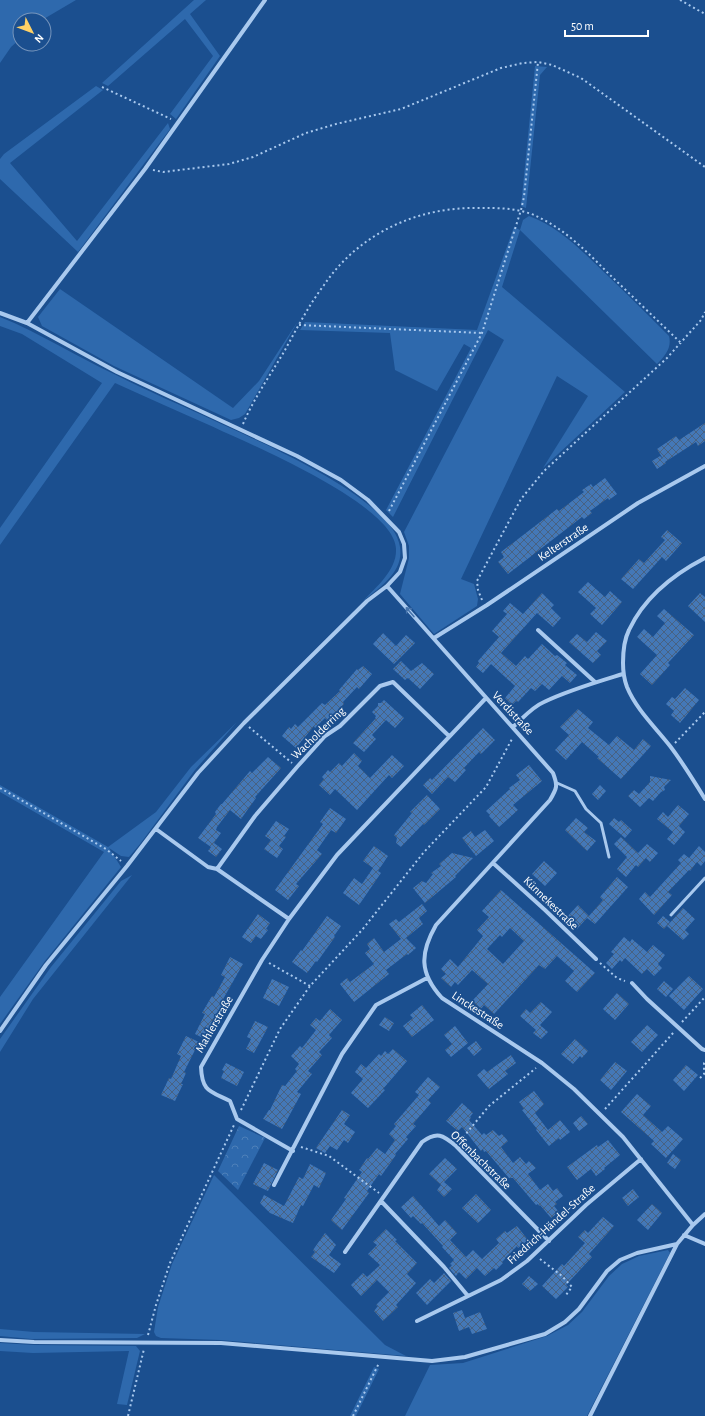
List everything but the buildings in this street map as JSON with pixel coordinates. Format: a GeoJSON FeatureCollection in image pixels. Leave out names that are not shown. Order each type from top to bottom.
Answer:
{"type":"FeatureCollection","features":[{"type":"Feature","properties":{"kind":"street"},"geometry":{"type":"LineString","coordinates":[[27,323],[145,169],[265,0]]}},
{"type":"Feature","properties":{"kind":"street"},"geometry":{"type":"LineString","coordinates":[[0,313],[27,323],[117,372],[241,428],[341,480],[368,500],[399,532],[404,544],[405,558],[400,572],[387,586],[367,601],[244,723],[198,773],[127,866],[46,965],[0,1031]]}},
{"type":"Feature","properties":{"kind":"street","name":"Kelterstraße"},"geometry":{"type":"LineString","coordinates":[[434,638],[487,605],[638,504],[705,466]]}},
{"type":"Feature","properties":{"kind":"street"},"geometry":{"type":"LineString","coordinates":[[705,558],[681,571],[660,589],[643,608],[628,631],[623,652],[623,674],[627,687],[637,705],[690,774],[705,799]]}},
{"type":"Feature","properties":{"kind":"street","name":"Verdistraße"},"geometry":{"type":"LineString","coordinates":[[387,586],[553,773],[557,783]]}},
{"type":"Feature","properties":{"kind":"street"},"geometry":{"type":"LineString","coordinates":[[538,630],[595,682]]}},
{"type":"Feature","properties":{"kind":"street"},"geometry":{"type":"LineString","coordinates":[[513,727],[531,710],[544,702],[595,682],[623,674]]}},
{"type":"Feature","properties":{"kind":"street","name":"Wacholderring"},"geometry":{"type":"LineString","coordinates":[[217,869],[255,816],[297,767],[325,736],[340,726],[380,686],[393,682],[449,736]]}},
{"type":"Feature","properties":{"kind":"street"},"geometry":{"type":"LineString","coordinates":[[156,829],[208,867],[217,869],[289,919],[337,854],[486,698]]}},
{"type":"Feature","properties":{"kind":"street","name":"Linckestraße"},"geometry":{"type":"LineString","coordinates":[[557,783],[556,790],[550,800],[436,925],[428,940],[425,952],[427,978],[432,987],[442,998],[542,1064],[574,1089],[623,1137],[693,1225]]}},
{"type":"Feature","properties":{"kind":"street","name":"Künnekestraße"},"geometry":{"type":"LineString","coordinates":[[493,863],[540,905],[596,959]]}},
{"type":"Feature","properties":{"kind":"street","name":"Mahlerstraße"},"geometry":{"type":"LineString","coordinates":[[289,919],[262,960],[201,1066],[202,1079],[207,1090],[230,1101],[237,1119],[293,1151]]}},
{"type":"Feature","properties":{"kind":"street"},"geometry":{"type":"LineString","coordinates":[[274,1186],[342,1054],[376,1005],[427,978]]}},
{"type":"Feature","properties":{"kind":"street"},"geometry":{"type":"LineString","coordinates":[[632,983],[647,999],[702,1049],[705,1050]]}},
{"type":"Feature","properties":{"kind":"street","name":"Offenbachstraße"},"geometry":{"type":"LineString","coordinates":[[345,1252],[422,1142],[429,1137],[436,1135],[443,1136],[456,1146],[549,1241]]}},
{"type":"Feature","properties":{"kind":"street","name":"Friedrich-Händel-Straße"},"geometry":{"type":"LineString","coordinates":[[417,1321],[501,1280],[534,1254],[586,1205],[641,1159]]}},
{"type":"Feature","properties":{"kind":"street"},"geometry":{"type":"LineString","coordinates":[[381,1201],[444,1267],[468,1296]]}},
{"type":"Feature","properties":{"kind":"street"},"geometry":{"type":"LineString","coordinates":[[590,1416],[677,1244],[693,1225],[705,1214]]}},
{"type":"Feature","properties":{"kind":"street"},"geometry":{"type":"LineString","coordinates":[[684,1235],[705,1244]]}},
{"type":"Feature","properties":{"kind":"street"},"geometry":{"type":"LineString","coordinates":[[0,1340],[34,1342],[221,1343],[432,1361],[465,1357],[545,1334],[565,1322],[579,1309],[607,1270],[620,1260],[637,1253],[677,1244]]}},
{"type":"Feature","properties":{"kind":"lane"},"geometry":{"type":"LineString","coordinates":[[557,783],[575,791],[586,809],[601,823],[609,856]]}},
{"type":"Feature","properties":{"kind":"lane"},"geometry":{"type":"LineString","coordinates":[[671,915],[705,878]]}},
{"type":"Feature","properties":{"kind":"path"},"geometry":{"type":"LineString","coordinates":[[680,0],[705,14]]}},
{"type":"Feature","properties":{"kind":"path"},"geometry":{"type":"LineString","coordinates":[[145,169],[163,172],[229,164],[253,157],[306,133],[336,124],[401,109],[501,68],[538,62],[552,65],[581,78],[705,168]]}},
{"type":"Feature","properties":{"kind":"path"},"geometry":{"type":"LineString","coordinates":[[386,517],[482,333],[524,197],[538,62]]}},
{"type":"Feature","properties":{"kind":"path"},"geometry":{"type":"LineString","coordinates":[[102,87],[164,114],[178,123]]}},
{"type":"Feature","properties":{"kind":"path"},"geometry":{"type":"LineString","coordinates":[[241,428],[324,284],[361,245],[382,231],[407,219],[434,212],[463,208],[506,208],[521,210],[560,228],[681,343]]}},
{"type":"Feature","properties":{"kind":"path"},"geometry":{"type":"LineString","coordinates":[[487,605],[478,590],[477,581],[521,499],[544,471],[667,358],[701,320],[705,312]]}},
{"type":"Feature","properties":{"kind":"path"},"geometry":{"type":"LineString","coordinates":[[299,325],[482,333]]}},
{"type":"Feature","properties":{"kind":"path"},"geometry":{"type":"LineString","coordinates":[[671,748],[705,712]]}},
{"type":"Feature","properties":{"kind":"path"},"geometry":{"type":"LineString","coordinates":[[244,723],[297,767]]}},
{"type":"Feature","properties":{"kind":"path"},"geometry":{"type":"LineString","coordinates":[[362,930],[424,852],[486,787],[516,731]]}},
{"type":"Feature","properties":{"kind":"path"},"geometry":{"type":"LineString","coordinates":[[0,788],[106,849],[127,866]]}},
{"type":"Feature","properties":{"kind":"path"},"geometry":{"type":"LineString","coordinates":[[596,959],[616,978],[632,983]]}},
{"type":"Feature","properties":{"kind":"path"},"geometry":{"type":"LineString","coordinates":[[262,960],[310,986]]}},
{"type":"Feature","properties":{"kind":"path"},"geometry":{"type":"LineString","coordinates":[[600,1114],[705,997]]}},
{"type":"Feature","properties":{"kind":"path"},"geometry":{"type":"LineString","coordinates":[[700,1078],[704,1074],[705,1061]]}},
{"type":"Feature","properties":{"kind":"path"},"geometry":{"type":"LineString","coordinates":[[456,1146],[489,1106],[542,1064]]}},
{"type":"Feature","properties":{"kind":"path"},"geometry":{"type":"LineString","coordinates":[[296,1145],[329,1156],[384,1196]]}},
{"type":"Feature","properties":{"kind":"path"},"geometry":{"type":"LineString","coordinates":[[534,1254],[562,1276],[572,1287],[566,1295]]}},
{"type":"Feature","properties":{"kind":"path"},"geometry":{"type":"LineString","coordinates":[[128,1416],[146,1342]]}},
{"type":"Feature","properties":{"kind":"path"},"geometry":{"type":"LineString","coordinates":[[353,1416],[382,1357]]}},
{"type":"Feature","properties":{"kind":"green space"},"geometry":{"type":"Polygon","coordinates":[[[0,0],[76,0],[52,14],[52,12],[12,12],[12,46],[0,63],[0,0]]]}},
{"type":"Feature","properties":{"kind":"green space"},"geometry":{"type":"Polygon","coordinates":[[[194,0],[206,0],[190,14],[220,56],[176,119],[170,114],[213,56],[185,19],[108,86],[102,83],[194,0]]]}},
{"type":"Feature","properties":{"kind":"green space"},"geometry":{"type":"Polygon","coordinates":[[[535,66],[547,67],[540,75],[526,208],[521,206],[535,66]]]}},
{"type":"Feature","properties":{"kind":"green space"},"geometry":{"type":"Polygon","coordinates":[[[96,86],[103,90],[10,163],[77,241],[168,123],[170,129],[78,252],[0,179],[0,159],[4,154],[96,86]]]}},
{"type":"Feature","properties":{"kind":"green space"},"geometry":{"type":"Polygon","coordinates":[[[529,216],[551,227],[572,242],[669,336],[669,348],[660,361],[657,364],[520,230],[523,220],[529,216]]]}},
{"type":"Feature","properties":{"kind":"green space"},"geometry":{"type":"Polygon","coordinates":[[[514,227],[520,230],[502,287],[625,392],[543,468],[588,396],[557,376],[461,579],[474,584],[478,599],[477,606],[434,634],[400,594],[409,558],[409,546],[404,532],[504,340],[488,330],[393,517],[386,510],[471,348],[464,344],[437,391],[395,370],[390,333],[300,330],[305,322],[477,330],[514,227]]]}},
{"type":"Feature","properties":{"kind":"green space"},"geometry":{"type":"Polygon","coordinates":[[[60,289],[233,408],[259,381],[298,321],[245,414],[239,418],[231,420],[114,366],[42,326],[38,317],[60,289]]]}},
{"type":"Feature","properties":{"kind":"green space"},"geometry":{"type":"Polygon","coordinates":[[[0,317],[30,330],[101,368],[291,457],[350,491],[375,510],[392,529],[400,547],[400,556],[395,571],[383,584],[363,601],[385,578],[393,564],[396,549],[389,531],[372,513],[346,495],[285,460],[115,383],[0,545],[0,528],[102,383],[22,334],[0,326],[0,317]]]}},
{"type":"Feature","properties":{"kind":"green space"},"geometry":{"type":"Polygon","coordinates":[[[237,722],[195,770],[129,857],[121,856],[109,848],[121,867],[45,961],[0,1024],[0,997],[104,852],[0,792],[0,785],[108,847],[156,812],[191,767],[237,722]]]}},
{"type":"Feature","properties":{"kind":"green space"},"geometry":{"type":"Polygon","coordinates":[[[132,875],[33,999],[0,1052],[0,1039],[51,967],[121,881],[132,875]]]}},
{"type":"Feature","properties":{"kind":"green space"},"geometry":{"type":"Polygon","coordinates":[[[239,1126],[265,1138],[238,1190],[218,1171],[239,1126]]]}},
{"type":"Feature","properties":{"kind":"green space"},"geometry":{"type":"Polygon","coordinates":[[[214,1175],[385,1345],[406,1356],[220,1340],[161,1338],[156,1336],[154,1332],[158,1307],[172,1264],[214,1175]]]}},
{"type":"Feature","properties":{"kind":"green space"},"geometry":{"type":"Polygon","coordinates":[[[668,1250],[670,1253],[587,1416],[405,1416],[430,1365],[463,1363],[547,1336],[568,1325],[582,1312],[609,1276],[622,1264],[639,1256],[668,1250]]]}},
{"type":"Feature","properties":{"kind":"green space"},"geometry":{"type":"Polygon","coordinates":[[[0,1329],[34,1332],[145,1334],[137,1338],[32,1339],[0,1336],[0,1329]]]}},
{"type":"Feature","properties":{"kind":"green space"},"geometry":{"type":"Polygon","coordinates":[[[0,1343],[34,1345],[136,1346],[140,1351],[127,1405],[117,1404],[129,1351],[33,1353],[0,1351],[0,1343]]]}},
{"type":"Feature","properties":{"kind":"green space"},"geometry":{"type":"Polygon","coordinates":[[[374,1367],[379,1369],[356,1416],[350,1416],[374,1367]]]}}]}
